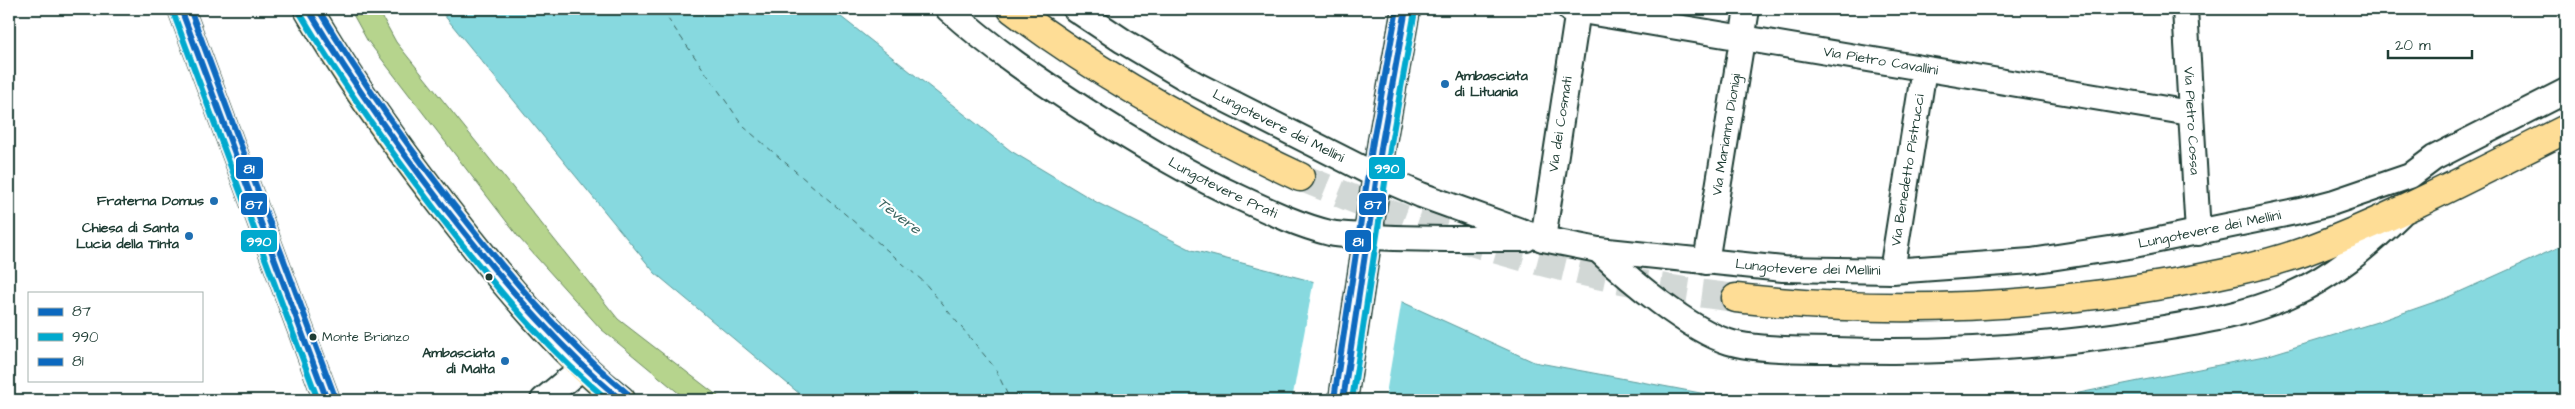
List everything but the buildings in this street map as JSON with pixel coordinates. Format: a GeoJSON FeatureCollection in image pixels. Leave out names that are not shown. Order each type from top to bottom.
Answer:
{"type":"FeatureCollection","features":[{"type":"Feature","properties":{"kind":"main road"},"geometry":{"type":"LineString","coordinates":[[308,9],[356,86],[415,171],[493,268],[584,367],[621,400]]}},
{"type":"Feature","properties":{"kind":"main road"},"geometry":{"type":"LineString","coordinates":[[1012,9],[1042,32],[1154,102],[1300,177]]}},
{"type":"Feature","properties":{"kind":"main road"},"geometry":{"type":"LineString","coordinates":[[1736,298],[1850,308],[1916,308],[2050,301],[2113,293],[2211,276],[2302,252],[2407,208],[2566,129]]}},
{"type":"Feature","properties":{"kind":"street"},"geometry":{"type":"LineString","coordinates":[[181,9],[327,400]]}},
{"type":"Feature","properties":{"kind":"street","name":"Lungotevere Prati"},"geometry":{"type":"LineString","coordinates":[[948,9],[1030,74],[1173,164],[1224,190],[1290,219],[1331,233],[1412,239],[1543,239]]}},
{"type":"Feature","properties":{"kind":"street","name":"Lungotevere dei Mellini"},"geometry":{"type":"LineString","coordinates":[[1075,9],[1123,41],[1197,85],[1377,176],[1421,195],[1543,239],[1598,250],[1784,269],[1892,270],[2031,261],[2198,233],[2334,202],[2410,176],[2434,158],[2566,91]]}},
{"type":"Feature","properties":{"kind":"street"},"geometry":{"type":"LineString","coordinates":[[1343,400],[1363,283],[1377,176],[1406,9]]}},
{"type":"Feature","properties":{"kind":"street","name":"Via Pietro Cavallini"},"geometry":{"type":"LineString","coordinates":[[1574,9],[2190,113]]}},
{"type":"Feature","properties":{"kind":"street","name":"Via dei Cosmati"},"geometry":{"type":"LineString","coordinates":[[1543,239],[1574,9]]}},
{"type":"Feature","properties":{"kind":"street","name":"Via Marianna Dionigi"},"geometry":{"type":"LineString","coordinates":[[1706,262],[1747,9]]}},
{"type":"Feature","properties":{"kind":"street","name":"Via Pietro Cossa"},"geometry":{"type":"LineString","coordinates":[[2185,9],[2198,233]]}},
{"type":"Feature","properties":{"kind":"street","name":"Via Benedetto Pistrucci"},"geometry":{"type":"LineString","coordinates":[[1892,270],[1924,69]]}},
{"type":"Feature","properties":{"kind":"street"},"geometry":{"type":"LineString","coordinates":[[1598,250],[1623,273],[1691,323],[1728,342],[1805,350],[2002,349],[2158,329],[2213,318],[2272,303],[2327,276],[2362,252],[2407,208]]}},
{"type":"Feature","properties":{"kind":"street"},"geometry":{"type":"LineString","coordinates":[[543,400],[584,367]]}},
{"type":"Feature","properties":{"kind":"green space"},"geometry":{"type":"Polygon","coordinates":[[[350,9],[378,9],[396,42],[618,319],[723,400],[687,400],[601,329],[520,239],[367,40],[350,9]]]}},
{"type":"Feature","properties":{"kind":"water","name":"Tevere"},"geometry":{"type":"Polygon","coordinates":[[[439,9],[831,9],[1011,151],[1098,203],[1192,250],[1319,283],[1389,296],[1534,362],[1738,400],[807,400],[655,273],[439,9]]]}},
{"type":"Feature","properties":{"kind":"water"},"geometry":{"type":"Polygon","coordinates":[[[2566,244],[2566,400],[2044,400],[2269,355],[2377,322],[2446,298],[2566,244]]]}},
{"type":"Feature","properties":{"kind":"pier"},"geometry":{"type":"Polygon","coordinates":[[[1314,279],[1389,293],[1402,299],[1385,400],[1292,400],[1314,279]]]}},
{"type":"Feature","properties":{"kind":"ferry route"},"geometry":{"type":"LineString","coordinates":[[661,9],[744,127],[924,282],[995,368],[1010,400]]}},
{"type":"Feature","properties":{"kind":"tunnel"},"geometry":{"type":"LineString","coordinates":[[1300,177],[1423,226],[1514,255],[1624,281],[1736,298]]}},
{"type":"Feature","properties":{"kind":"transit line","name":"87"},"geometry":{"type":"LineString","coordinates":[[181,9],[327,400]]}},
{"type":"Feature","properties":{"kind":"transit line","name":"81"},"geometry":{"type":"LineString","coordinates":[[190,9],[335,397]]}},
{"type":"Feature","properties":{"kind":"transit line","name":"87"},"geometry":{"type":"LineString","coordinates":[[308,9],[382,123],[422,178],[500,277],[558,341],[621,400]]}},
{"type":"Feature","properties":{"kind":"transit line","name":"81"},"geometry":{"type":"LineString","coordinates":[[318,9],[353,65],[391,120],[430,174],[489,249],[525,293],[564,335],[627,393]]}},
{"type":"Feature","properties":{"kind":"transit line","name":"81"},"geometry":{"type":"LineString","coordinates":[[1334,399],[1373,141],[1397,9]]}},
{"type":"Feature","properties":{"kind":"transit line","name":"87"},"geometry":{"type":"LineString","coordinates":[[1343,400],[1382,142],[1406,9]]}},
{"type":"Feature","properties":{"kind":"transit line","name":"990"},"geometry":{"type":"LineString","coordinates":[[1352,400],[1391,143],[1415,11]]}},
{"type":"Feature","properties":{"kind":"transit line","name":"990"},"geometry":{"type":"LineString","coordinates":[[173,12],[318,400]]}},
{"type":"Feature","properties":{"kind":"transit line","name":"990"},"geometry":{"type":"LineString","coordinates":[[300,13],[337,73],[377,131],[461,243],[549,345],[608,400]]}},
{"type":"Feature","properties":{"kind":"place","name":"Ambasciata di Lituania"},"geometry":{"type":"Point","coordinates":[1445,84]}},
{"type":"Feature","properties":{"kind":"place","name":"Fraterna Domus"},"geometry":{"type":"Point","coordinates":[214,201]}},
{"type":"Feature","properties":{"kind":"place","name":"Chiesa di Santa Lucia della Tinta"},"geometry":{"type":"Point","coordinates":[189,236]}},
{"type":"Feature","properties":{"kind":"place","name":"Monte Brianzo"},"geometry":{"type":"Point","coordinates":[313,337]}},
{"type":"Feature","properties":{"kind":"place","name":"Ambasciata di Malta"},"geometry":{"type":"Point","coordinates":[505,361]}}]}
